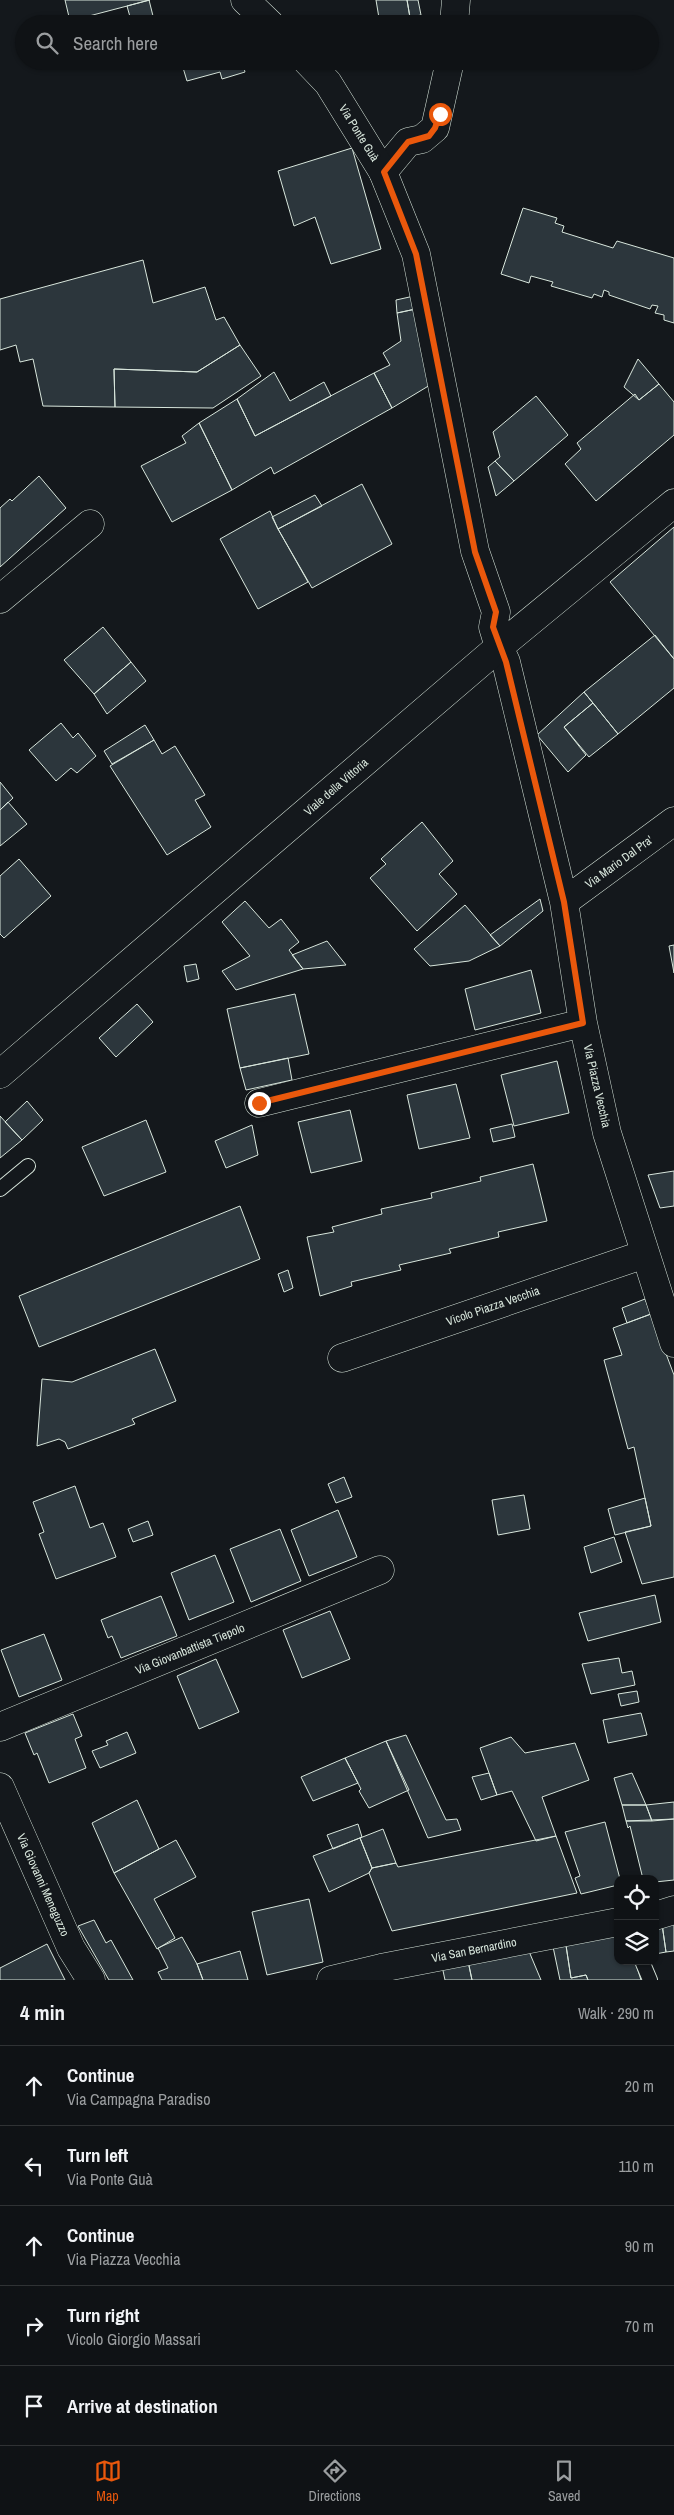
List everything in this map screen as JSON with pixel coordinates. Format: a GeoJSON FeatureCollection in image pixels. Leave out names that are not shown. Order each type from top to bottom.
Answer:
{"type":"FeatureCollection","features":[{"type":"Feature","properties":{"kind":"street"},"geometry":{"type":"LineString","coordinates":[[245,0],[261,15]]}},
{"type":"Feature","properties":{"kind":"street"},"geometry":{"type":"LineString","coordinates":[[455,15],[456,0]]}},
{"type":"Feature","properties":{"kind":"street","name":"Via Ponte Guà"},"geometry":{"type":"LineString","coordinates":[[316,70],[328,83],[384,172],[416,254],[475,552],[496,612],[493,627],[499,647]]}},
{"type":"Feature","properties":{"kind":"street"},"geometry":{"type":"LineString","coordinates":[[384,172],[408,142],[429,136],[435,128],[440,114],[448,70]]}},
{"type":"Feature","properties":{"kind":"street","name":"Viale della Vittoria"},"geometry":{"type":"LineString","coordinates":[[0,1074],[499,647],[674,503]]}},
{"type":"Feature","properties":{"kind":"street"},"geometry":{"type":"LineString","coordinates":[[0,599],[90,524]]}},
{"type":"Feature","properties":{"kind":"street","name":"Via Piazza Vecchia"},"geometry":{"type":"LineString","coordinates":[[499,647],[506,662],[564,902],[583,1023],[607,1133],[674,1344]]}},
{"type":"Feature","properties":{"kind":"street","name":"Via Mario Dal Pra'"},"geometry":{"type":"LineString","coordinates":[[564,902],[674,822]]}},
{"type":"Feature","properties":{"kind":"street"},"geometry":{"type":"LineString","coordinates":[[259,1103],[583,1023]]}},
{"type":"Feature","properties":{"kind":"street","name":"Vicolo Piazza Vecchia"},"geometry":{"type":"LineString","coordinates":[[342,1358],[645,1254]]}},
{"type":"Feature","properties":{"kind":"street","name":"Via Giovanbattista Tiepolo"},"geometry":{"type":"LineString","coordinates":[[0,1727],[380,1570]]}},
{"type":"Feature","properties":{"kind":"street","name":"Via Giovanni Meneguzzo"},"geometry":{"type":"LineString","coordinates":[[1,1792],[71,1948],[91,1980]]}},
{"type":"Feature","properties":{"kind":"street"},"geometry":{"type":"LineString","coordinates":[[659,1915],[674,1910]]}},
{"type":"Feature","properties":{"kind":"street","name":"Via San Bernardino"},"geometry":{"type":"LineString","coordinates":[[331,1980],[381,1968],[614,1923]]}},
{"type":"Feature","properties":{"kind":"lane"},"geometry":{"type":"LineString","coordinates":[[0,1189],[28,1166]]}},
{"type":"Feature","properties":{"kind":"lane"},"geometry":{"type":"LineString","coordinates":[[644,1965],[650,1980]]}},
{"type":"Feature","properties":{"kind":"building"},"geometry":{"type":"Polygon","coordinates":[[[65,0],[150,0],[93,15],[69,15],[65,0]]]}},
{"type":"Feature","properties":{"kind":"building"},"geometry":{"type":"Polygon","coordinates":[[[149,0],[153,15],[130,15],[127,6],[149,0]]]}},
{"type":"Feature","properties":{"kind":"building"},"geometry":{"type":"Polygon","coordinates":[[[376,0],[407,0],[410,15],[378,15],[376,0]]]}},
{"type":"Feature","properties":{"kind":"building"},"geometry":{"type":"Polygon","coordinates":[[[407,0],[418,0],[421,15],[410,15],[407,0]]]}},
{"type":"Feature","properties":{"kind":"building"},"geometry":{"type":"Polygon","coordinates":[[[184,70],[244,70],[245,72],[222,79],[220,72],[187,81],[184,70]]]}},
{"type":"Feature","properties":{"kind":"building"},"geometry":{"type":"Polygon","coordinates":[[[352,148],[381,249],[331,264],[315,217],[294,226],[278,171],[352,148]]]}},
{"type":"Feature","properties":{"kind":"building"},"geometry":{"type":"Polygon","coordinates":[[[523,208],[557,218],[555,223],[564,226],[562,232],[613,248],[617,241],[674,258],[674,323],[664,320],[664,315],[655,313],[658,306],[652,305],[650,309],[609,295],[609,292],[604,290],[602,297],[594,294],[592,298],[551,286],[553,282],[531,276],[529,283],[501,274],[523,208]]]}},
{"type":"Feature","properties":{"kind":"building"},"geometry":{"type":"Polygon","coordinates":[[[143,260],[153,303],[205,287],[216,320],[224,317],[240,345],[197,372],[114,369],[115,407],[43,406],[33,359],[20,362],[16,345],[0,350],[0,299],[143,260]]]}},
{"type":"Feature","properties":{"kind":"building"},"geometry":{"type":"Polygon","coordinates":[[[423,294],[425,307],[397,313],[396,300],[423,294]]]}},
{"type":"Feature","properties":{"kind":"building"},"geometry":{"type":"Polygon","coordinates":[[[425,307],[440,379],[392,408],[374,373],[390,365],[383,353],[401,341],[397,313],[425,307]]]}},
{"type":"Feature","properties":{"kind":"building"},"geometry":{"type":"Polygon","coordinates":[[[240,345],[261,376],[213,408],[115,407],[114,369],[197,372],[240,345]]]}},
{"type":"Feature","properties":{"kind":"building"},"geometry":{"type":"Polygon","coordinates":[[[638,359],[659,384],[639,400],[624,387],[638,359]]]}},
{"type":"Feature","properties":{"kind":"building"},"geometry":{"type":"Polygon","coordinates":[[[274,372],[290,401],[324,382],[331,396],[255,436],[237,399],[274,372]]]}},
{"type":"Feature","properties":{"kind":"building"},"geometry":{"type":"Polygon","coordinates":[[[374,373],[392,408],[274,474],[271,467],[232,490],[199,423],[237,399],[255,436],[374,373]]]}},
{"type":"Feature","properties":{"kind":"building"},"geometry":{"type":"Polygon","coordinates":[[[659,384],[674,402],[674,435],[596,501],[565,464],[581,449],[577,443],[635,394],[639,400],[659,384]]]}},
{"type":"Feature","properties":{"kind":"building"},"geometry":{"type":"Polygon","coordinates":[[[536,396],[568,435],[514,481],[495,461],[500,457],[493,432],[536,396]]]}},
{"type":"Feature","properties":{"kind":"building"},"geometry":{"type":"Polygon","coordinates":[[[199,423],[232,490],[172,522],[141,466],[186,443],[182,436],[199,423]]]}},
{"type":"Feature","properties":{"kind":"building"},"geometry":{"type":"Polygon","coordinates":[[[495,461],[514,481],[496,496],[488,467],[495,461]]]}},
{"type":"Feature","properties":{"kind":"building"},"geometry":{"type":"Polygon","coordinates":[[[39,476],[66,508],[0,567],[0,508],[10,499],[12,501],[39,476]]]}},
{"type":"Feature","properties":{"kind":"building"},"geometry":{"type":"Polygon","coordinates":[[[362,484],[392,544],[312,588],[278,529],[362,484]]]}},
{"type":"Feature","properties":{"kind":"building"},"geometry":{"type":"Polygon","coordinates":[[[315,495],[322,506],[278,529],[272,517],[315,495]]]}},
{"type":"Feature","properties":{"kind":"building"},"geometry":{"type":"Polygon","coordinates":[[[270,511],[308,582],[258,609],[220,539],[270,511]]]}},
{"type":"Feature","properties":{"kind":"building"},"geometry":{"type":"Polygon","coordinates":[[[674,527],[674,659],[610,582],[674,527]]]}},
{"type":"Feature","properties":{"kind":"building"},"geometry":{"type":"Polygon","coordinates":[[[103,627],[131,662],[94,694],[64,660],[103,627]]]}},
{"type":"Feature","properties":{"kind":"building"},"geometry":{"type":"Polygon","coordinates":[[[655,635],[674,659],[674,688],[618,734],[584,692],[655,635]]]}},
{"type":"Feature","properties":{"kind":"building"},"geometry":{"type":"Polygon","coordinates":[[[131,662],[146,681],[107,714],[94,694],[131,662]]]}},
{"type":"Feature","properties":{"kind":"building"},"geometry":{"type":"Polygon","coordinates":[[[584,692],[593,703],[564,727],[586,755],[568,772],[537,735],[584,692]]]}},
{"type":"Feature","properties":{"kind":"building"},"geometry":{"type":"Polygon","coordinates":[[[593,703],[618,734],[589,757],[564,727],[593,703]]]}},
{"type":"Feature","properties":{"kind":"building"},"geometry":{"type":"Polygon","coordinates":[[[61,723],[73,738],[78,733],[96,756],[77,773],[71,768],[56,781],[29,750],[61,723]]]}},
{"type":"Feature","properties":{"kind":"building"},"geometry":{"type":"Polygon","coordinates":[[[145,725],[154,740],[112,764],[104,751],[145,725]]]}},
{"type":"Feature","properties":{"kind":"building"},"geometry":{"type":"Polygon","coordinates":[[[154,740],[162,754],[175,746],[205,795],[195,800],[211,827],[167,855],[110,766],[154,740]]]}},
{"type":"Feature","properties":{"kind":"building"},"geometry":{"type":"Polygon","coordinates":[[[0,782],[13,798],[0,810],[0,782]]]}},
{"type":"Feature","properties":{"kind":"building"},"geometry":{"type":"Polygon","coordinates":[[[8,802],[27,824],[0,846],[0,810],[8,802]]]}},
{"type":"Feature","properties":{"kind":"building"},"geometry":{"type":"Polygon","coordinates":[[[422,822],[453,861],[439,874],[457,894],[417,931],[370,878],[386,864],[381,859],[422,822]]]}},
{"type":"Feature","properties":{"kind":"building"},"geometry":{"type":"Polygon","coordinates":[[[19,859],[51,896],[4,938],[0,934],[0,876],[19,859]]]}},
{"type":"Feature","properties":{"kind":"building"},"geometry":{"type":"Polygon","coordinates":[[[540,899],[543,911],[500,946],[490,935],[540,899]]]}},
{"type":"Feature","properties":{"kind":"building"},"geometry":{"type":"Polygon","coordinates":[[[245,901],[269,928],[281,919],[299,942],[289,950],[303,969],[236,990],[222,971],[250,956],[222,922],[245,901]]]}},
{"type":"Feature","properties":{"kind":"building"},"geometry":{"type":"Polygon","coordinates":[[[465,905],[500,946],[469,961],[430,966],[414,949],[465,905]]]}},
{"type":"Feature","properties":{"kind":"building"},"geometry":{"type":"Polygon","coordinates":[[[327,941],[346,965],[303,969],[292,955],[327,941]]]}},
{"type":"Feature","properties":{"kind":"building"},"geometry":{"type":"Polygon","coordinates":[[[674,945],[674,973],[669,946],[674,945]]]}},
{"type":"Feature","properties":{"kind":"building"},"geometry":{"type":"Polygon","coordinates":[[[196,964],[199,979],[187,982],[184,966],[196,964]]]}},
{"type":"Feature","properties":{"kind":"building"},"geometry":{"type":"Polygon","coordinates":[[[531,970],[541,1013],[475,1030],[465,989],[531,970]]]}},
{"type":"Feature","properties":{"kind":"building"},"geometry":{"type":"Polygon","coordinates":[[[295,994],[309,1054],[240,1068],[227,1009],[295,994]]]}},
{"type":"Feature","properties":{"kind":"building"},"geometry":{"type":"Polygon","coordinates":[[[137,1004],[153,1022],[116,1057],[99,1038],[137,1004]]]}},
{"type":"Feature","properties":{"kind":"building"},"geometry":{"type":"Polygon","coordinates":[[[288,1058],[292,1080],[246,1090],[240,1068],[288,1058]]]}},
{"type":"Feature","properties":{"kind":"building"},"geometry":{"type":"Polygon","coordinates":[[[557,1061],[569,1113],[514,1126],[501,1075],[557,1061]]]}},
{"type":"Feature","properties":{"kind":"building"},"geometry":{"type":"Polygon","coordinates":[[[456,1084],[470,1138],[419,1149],[407,1095],[456,1084]]]}},
{"type":"Feature","properties":{"kind":"building"},"geometry":{"type":"Polygon","coordinates":[[[27,1101],[43,1120],[22,1140],[5,1122],[27,1101]]]}},
{"type":"Feature","properties":{"kind":"building"},"geometry":{"type":"Polygon","coordinates":[[[350,1110],[362,1161],[311,1173],[298,1122],[350,1110]]]}},
{"type":"Feature","properties":{"kind":"building"},"geometry":{"type":"Polygon","coordinates":[[[0,1116],[22,1140],[0,1158],[0,1116]]]}},
{"type":"Feature","properties":{"kind":"building"},"geometry":{"type":"Polygon","coordinates":[[[146,1120],[166,1172],[104,1196],[82,1147],[146,1120]]]}},
{"type":"Feature","properties":{"kind":"building"},"geometry":{"type":"Polygon","coordinates":[[[512,1124],[515,1137],[493,1142],[490,1129],[512,1124]]]}},
{"type":"Feature","properties":{"kind":"building"},"geometry":{"type":"Polygon","coordinates":[[[252,1125],[258,1155],[226,1168],[215,1141],[252,1125]]]}},
{"type":"Feature","properties":{"kind":"building"},"geometry":{"type":"Polygon","coordinates":[[[533,1164],[547,1221],[498,1232],[499,1237],[449,1249],[451,1253],[399,1265],[401,1270],[351,1282],[352,1286],[320,1296],[307,1237],[334,1232],[332,1227],[382,1214],[381,1209],[432,1198],[431,1193],[481,1181],[480,1177],[533,1164]]]}},
{"type":"Feature","properties":{"kind":"building"},"geometry":{"type":"Polygon","coordinates":[[[674,1171],[674,1206],[660,1208],[648,1175],[674,1171]]]}},
{"type":"Feature","properties":{"kind":"building"},"geometry":{"type":"Polygon","coordinates":[[[240,1206],[260,1259],[39,1347],[19,1296],[240,1206]]]}},
{"type":"Feature","properties":{"kind":"building"},"geometry":{"type":"Polygon","coordinates":[[[288,1270],[293,1288],[284,1292],[278,1274],[288,1270]]]}},
{"type":"Feature","properties":{"kind":"building"},"geometry":{"type":"Polygon","coordinates":[[[645,1299],[651,1314],[627,1323],[622,1308],[645,1299]]]}},
{"type":"Feature","properties":{"kind":"building"},"geometry":{"type":"Polygon","coordinates":[[[651,1314],[674,1375],[674,1577],[642,1584],[625,1532],[651,1526],[634,1447],[628,1449],[604,1360],[622,1355],[613,1328],[651,1314]]]}},
{"type":"Feature","properties":{"kind":"building"},"geometry":{"type":"Polygon","coordinates":[[[155,1349],[176,1401],[132,1419],[135,1424],[68,1449],[65,1442],[59,1439],[37,1446],[42,1379],[72,1382],[155,1349]]]}},
{"type":"Feature","properties":{"kind":"building"},"geometry":{"type":"Polygon","coordinates":[[[344,1477],[352,1497],[336,1503],[328,1484],[344,1477]]]}},
{"type":"Feature","properties":{"kind":"building"},"geometry":{"type":"Polygon","coordinates":[[[75,1486],[90,1528],[103,1523],[116,1557],[56,1579],[39,1534],[44,1532],[33,1502],[75,1486]]]}},
{"type":"Feature","properties":{"kind":"building"},"geometry":{"type":"Polygon","coordinates":[[[524,1495],[530,1529],[498,1535],[492,1500],[524,1495]]]}},
{"type":"Feature","properties":{"kind":"building"},"geometry":{"type":"Polygon","coordinates":[[[645,1498],[651,1526],[615,1535],[608,1509],[645,1498]]]}},
{"type":"Feature","properties":{"kind":"building"},"geometry":{"type":"Polygon","coordinates":[[[338,1510],[357,1557],[309,1576],[291,1530],[338,1510]]]}},
{"type":"Feature","properties":{"kind":"building"},"geometry":{"type":"Polygon","coordinates":[[[148,1521],[153,1535],[133,1542],[128,1529],[148,1521]]]}},
{"type":"Feature","properties":{"kind":"building"},"geometry":{"type":"Polygon","coordinates":[[[280,1529],[301,1581],[251,1602],[230,1549],[280,1529]]]}},
{"type":"Feature","properties":{"kind":"building"},"geometry":{"type":"Polygon","coordinates":[[[614,1537],[622,1562],[591,1573],[584,1547],[614,1537]]]}},
{"type":"Feature","properties":{"kind":"building"},"geometry":{"type":"Polygon","coordinates":[[[215,1555],[234,1602],[189,1620],[171,1573],[215,1555]]]}},
{"type":"Feature","properties":{"kind":"building"},"geometry":{"type":"Polygon","coordinates":[[[655,1595],[661,1622],[588,1641],[579,1613],[655,1595]]]}},
{"type":"Feature","properties":{"kind":"building"},"geometry":{"type":"Polygon","coordinates":[[[161,1596],[177,1636],[121,1658],[112,1636],[108,1638],[101,1620],[161,1596]]]}},
{"type":"Feature","properties":{"kind":"building"},"geometry":{"type":"Polygon","coordinates":[[[330,1611],[350,1659],[302,1678],[283,1630],[330,1611]]]}},
{"type":"Feature","properties":{"kind":"building"},"geometry":{"type":"Polygon","coordinates":[[[44,1634],[62,1680],[19,1697],[1,1650],[44,1634]]]}},
{"type":"Feature","properties":{"kind":"building"},"geometry":{"type":"Polygon","coordinates":[[[619,1658],[622,1673],[632,1671],[635,1685],[591,1694],[582,1664],[619,1658]]]}},
{"type":"Feature","properties":{"kind":"building"},"geometry":{"type":"Polygon","coordinates":[[[216,1659],[239,1712],[199,1729],[177,1676],[216,1659]]]}},
{"type":"Feature","properties":{"kind":"building"},"geometry":{"type":"Polygon","coordinates":[[[637,1691],[639,1702],[621,1706],[618,1694],[637,1691]]]}},
{"type":"Feature","properties":{"kind":"building"},"geometry":{"type":"Polygon","coordinates":[[[641,1713],[647,1735],[608,1743],[603,1720],[641,1713]]]}},
{"type":"Feature","properties":{"kind":"building"},"geometry":{"type":"Polygon","coordinates":[[[73,1714],[82,1736],[75,1739],[86,1768],[49,1783],[37,1753],[34,1755],[25,1733],[73,1714]]]}},
{"type":"Feature","properties":{"kind":"building"},"geometry":{"type":"Polygon","coordinates":[[[127,1732],[136,1753],[100,1768],[92,1751],[108,1745],[106,1741],[127,1732]]]}},
{"type":"Feature","properties":{"kind":"building"},"geometry":{"type":"Polygon","coordinates":[[[406,1735],[446,1820],[457,1819],[461,1830],[428,1838],[386,1741],[406,1735]]]}},
{"type":"Feature","properties":{"kind":"building"},"geometry":{"type":"Polygon","coordinates":[[[511,1737],[525,1753],[575,1743],[589,1780],[542,1797],[556,1836],[536,1841],[512,1791],[497,1795],[480,1748],[511,1737]]]}},
{"type":"Feature","properties":{"kind":"building"},"geometry":{"type":"Polygon","coordinates":[[[386,1741],[409,1790],[369,1808],[359,1791],[361,1789],[345,1758],[386,1741]]]}},
{"type":"Feature","properties":{"kind":"building"},"geometry":{"type":"Polygon","coordinates":[[[345,1758],[358,1783],[313,1801],[301,1777],[345,1758]]]}},
{"type":"Feature","properties":{"kind":"building"},"geometry":{"type":"Polygon","coordinates":[[[489,1773],[497,1795],[481,1800],[472,1777],[489,1773]]]}},
{"type":"Feature","properties":{"kind":"building"},"geometry":{"type":"Polygon","coordinates":[[[632,1773],[646,1805],[622,1805],[614,1778],[632,1773]]]}},
{"type":"Feature","properties":{"kind":"building"},"geometry":{"type":"Polygon","coordinates":[[[137,1800],[159,1849],[114,1873],[92,1823],[137,1800]]]}},
{"type":"Feature","properties":{"kind":"building"},"geometry":{"type":"Polygon","coordinates":[[[674,1802],[674,1819],[652,1821],[646,1805],[674,1802]]]}},
{"type":"Feature","properties":{"kind":"building"},"geometry":{"type":"Polygon","coordinates":[[[622,1805],[646,1805],[652,1821],[626,1821],[622,1805]]]}},
{"type":"Feature","properties":{"kind":"building"},"geometry":{"type":"Polygon","coordinates":[[[674,1819],[674,1880],[659,1882],[659,1875],[642,1875],[630,1826],[628,1828],[626,1821],[674,1819]]]}},
{"type":"Feature","properties":{"kind":"building"},"geometry":{"type":"Polygon","coordinates":[[[605,1822],[619,1875],[614,1875],[614,1886],[581,1894],[575,1878],[580,1876],[565,1832],[605,1822]]]}},
{"type":"Feature","properties":{"kind":"building"},"geometry":{"type":"Polygon","coordinates":[[[358,1824],[362,1837],[333,1849],[327,1835],[358,1824]]]}},
{"type":"Feature","properties":{"kind":"building"},"geometry":{"type":"Polygon","coordinates":[[[383,1829],[396,1863],[372,1868],[360,1838],[383,1829]]]}},
{"type":"Feature","properties":{"kind":"building"},"geometry":{"type":"Polygon","coordinates":[[[556,1836],[577,1893],[392,1931],[369,1873],[372,1868],[396,1863],[398,1867],[556,1836]]]}},
{"type":"Feature","properties":{"kind":"building"},"geometry":{"type":"Polygon","coordinates":[[[360,1838],[372,1868],[369,1873],[329,1892],[313,1856],[360,1838]]]}},
{"type":"Feature","properties":{"kind":"building"},"geometry":{"type":"Polygon","coordinates":[[[176,1840],[196,1877],[154,1899],[175,1938],[157,1949],[114,1873],[176,1840]]]}},
{"type":"Feature","properties":{"kind":"building"},"geometry":{"type":"Polygon","coordinates":[[[309,1899],[323,1962],[267,1975],[252,1912],[309,1899]]]}},
{"type":"Feature","properties":{"kind":"building"},"geometry":{"type":"Polygon","coordinates":[[[94,1920],[106,1943],[111,1940],[133,1980],[109,1980],[78,1926],[94,1920]]]}},
{"type":"Feature","properties":{"kind":"building"},"geometry":{"type":"Polygon","coordinates":[[[674,1923],[674,1951],[666,1952],[662,1924],[674,1923]]]}},
{"type":"Feature","properties":{"kind":"building"},"geometry":{"type":"Polygon","coordinates":[[[659,1924],[662,1924],[666,1952],[659,1953],[659,1924]]]}},
{"type":"Feature","properties":{"kind":"building"},"geometry":{"type":"Polygon","coordinates":[[[614,1929],[614,1965],[636,1965],[641,1980],[588,1980],[586,1975],[571,1978],[565,1939],[614,1929]]]}},
{"type":"Feature","properties":{"kind":"building"},"geometry":{"type":"Polygon","coordinates":[[[182,1937],[197,1964],[203,1980],[162,1980],[158,1972],[168,1968],[158,1948],[182,1937]]]}},
{"type":"Feature","properties":{"kind":"building"},"geometry":{"type":"Polygon","coordinates":[[[565,1939],[571,1978],[586,1975],[588,1980],[560,1980],[552,1942],[565,1939]]]}},
{"type":"Feature","properties":{"kind":"building"},"geometry":{"type":"Polygon","coordinates":[[[47,1944],[65,1980],[0,1980],[0,1968],[47,1944]]]}},
{"type":"Feature","properties":{"kind":"building"},"geometry":{"type":"Polygon","coordinates":[[[528,1949],[541,1980],[472,1980],[468,1961],[528,1949]]]}},
{"type":"Feature","properties":{"kind":"building"},"geometry":{"type":"Polygon","coordinates":[[[240,1951],[248,1980],[203,1980],[197,1964],[240,1951]]]}},
{"type":"Feature","properties":{"kind":"building"},"geometry":{"type":"Polygon","coordinates":[[[468,1961],[472,1980],[445,1980],[442,1966],[468,1961]]]}},
{"type":"Feature","properties":{"kind":"route"},"geometry":{"type":"LineString","coordinates":[[259,1103],[583,1023],[564,902],[506,662],[493,627],[496,612],[475,552],[416,254],[384,172],[408,142],[429,136],[435,128],[440,114]]}}]}
